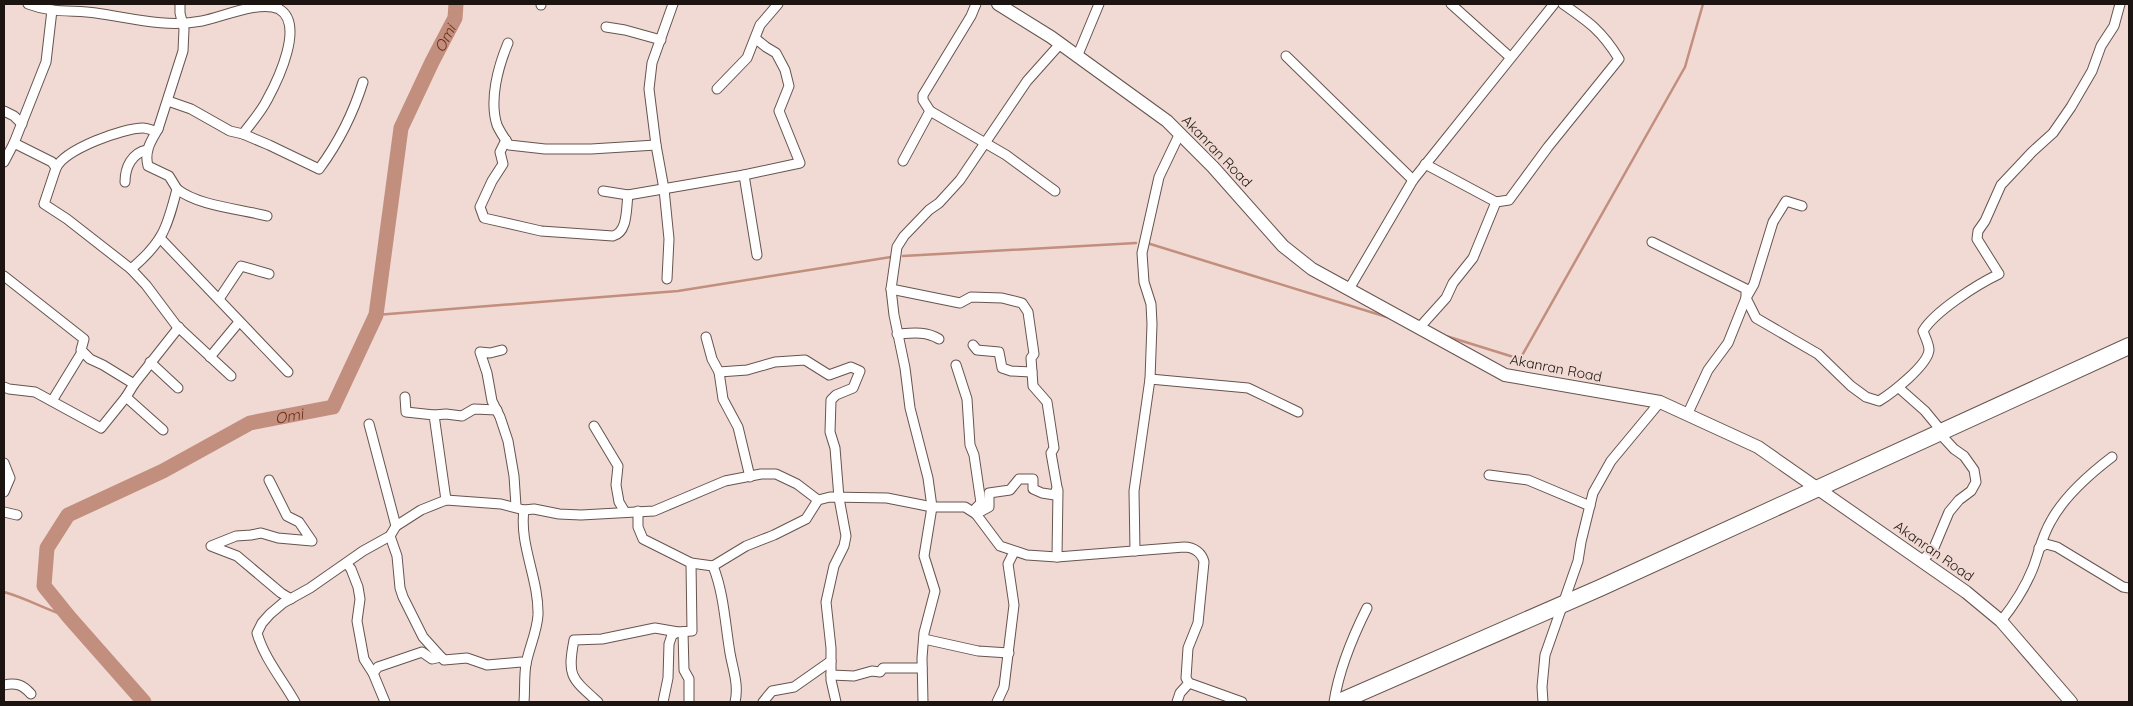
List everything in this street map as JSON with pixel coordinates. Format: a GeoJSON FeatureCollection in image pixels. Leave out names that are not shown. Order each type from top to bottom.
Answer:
{"type":"FeatureCollection","features":[{"type":"Feature","properties":{"kind":"highway"},"geometry":{"type":"LineString","coordinates":[[1339,702],[1609,584],[2129,346]]}},
{"type":"Feature","properties":{"kind":"main road","name":"Akanran Road"},"geometry":{"type":"LineString","coordinates":[[998,4],[1060,44],[1167,121],[1213,167],[1283,246],[1312,269],[1505,375],[1660,402],[1758,448],[1966,592],[2001,621],[2071,702]]}},
{"type":"Feature","properties":{"kind":"street"},"geometry":{"type":"LineString","coordinates":[[28,4],[41,9],[94,13],[154,22],[182,23],[202,21],[245,6],[264,5],[277,8],[287,14],[290,39],[284,64],[267,101],[244,134]]}},
{"type":"Feature","properties":{"kind":"street"},"geometry":{"type":"LineString","coordinates":[[180,4],[184,29],[183,51],[158,129],[147,150],[148,166],[169,176],[177,189],[182,193],[208,202],[267,216]]}},
{"type":"Feature","properties":{"kind":"street"},"geometry":{"type":"LineString","coordinates":[[667,279],[669,239],[664,189],[649,89],[650,73],[672,4]]}},
{"type":"Feature","properties":{"kind":"street"},"geometry":{"type":"LineString","coordinates":[[717,90],[747,58],[760,25],[778,4]]}},
{"type":"Feature","properties":{"kind":"street"},"geometry":{"type":"LineString","coordinates":[[976,4],[971,16],[923,95],[923,100],[930,112],[985,142],[1055,190]]}},
{"type":"Feature","properties":{"kind":"street"},"geometry":{"type":"LineString","coordinates":[[1076,56],[1099,4]]}},
{"type":"Feature","properties":{"kind":"street"},"geometry":{"type":"LineString","coordinates":[[1451,4],[1510,57]]}},
{"type":"Feature","properties":{"kind":"street"},"geometry":{"type":"LineString","coordinates":[[1348,289],[1413,180],[1554,4]]}},
{"type":"Feature","properties":{"kind":"street"},"geometry":{"type":"LineString","coordinates":[[1426,164],[1496,202],[1509,200],[1548,147],[1619,59],[1606,38],[1586,20],[1562,4]]}},
{"type":"Feature","properties":{"kind":"street"},"geometry":{"type":"LineString","coordinates":[[1652,242],[1746,289],[1746,298],[1756,318],[1818,354],[1851,386],[1866,397],[1879,401],[1899,388],[1928,356],[1929,348],[1923,331],[1929,321],[1984,281],[1999,274],[1977,239],[1978,232],[2001,185],[2008,175],[2053,133],[2071,107],[2092,71],[2101,46],[2114,26],[2120,4]]}},
{"type":"Feature","properties":{"kind":"street"},"geometry":{"type":"LineString","coordinates":[[4,162],[22,124],[46,62],[52,10]]}},
{"type":"Feature","properties":{"kind":"street"},"geometry":{"type":"LineString","coordinates":[[606,27],[661,40]]}},
{"type":"Feature","properties":{"kind":"street"},"geometry":{"type":"LineString","coordinates":[[603,190],[628,195],[744,175],[800,163],[779,111],[789,86],[785,70],[776,52],[766,48],[756,39]]}},
{"type":"Feature","properties":{"kind":"street"},"geometry":{"type":"LineString","coordinates":[[508,44],[500,61],[495,102],[497,125],[510,145],[545,149],[591,149],[656,145]]}},
{"type":"Feature","properties":{"kind":"street"},"geometry":{"type":"LineString","coordinates":[[923,702],[922,668],[924,639],[935,591],[924,556],[932,507],[928,478],[910,408],[905,368],[897,334],[891,289],[897,247],[904,236],[949,192],[1027,81],[1060,44]]}},
{"type":"Feature","properties":{"kind":"street"},"geometry":{"type":"LineString","coordinates":[[1286,56],[1413,180]]}},
{"type":"Feature","properties":{"kind":"street"},"geometry":{"type":"LineString","coordinates":[[168,101],[191,109],[230,132],[244,134],[319,169],[342,133],[355,108],[364,82]]}},
{"type":"Feature","properties":{"kind":"street"},"geometry":{"type":"LineString","coordinates":[[4,111],[14,116],[22,124]]}},
{"type":"Feature","properties":{"kind":"street"},"geometry":{"type":"LineString","coordinates":[[903,161],[930,112]]}},
{"type":"Feature","properties":{"kind":"street"},"geometry":{"type":"LineString","coordinates":[[158,129],[143,128],[124,131],[73,151],[59,162],[44,204],[67,218],[131,269],[179,327],[231,376]]}},
{"type":"Feature","properties":{"kind":"street"},"geometry":{"type":"LineString","coordinates":[[1135,551],[1134,491],[1150,379],[1151,304],[1144,282],[1142,253],[1159,176],[1180,133]]}},
{"type":"Feature","properties":{"kind":"street"},"geometry":{"type":"LineString","coordinates":[[506,140],[500,152],[503,164],[492,180],[480,207],[484,218],[541,231],[613,236],[619,234],[623,229],[628,195]]}},
{"type":"Feature","properties":{"kind":"street"},"geometry":{"type":"LineString","coordinates":[[14,143],[52,162],[56,168]]}},
{"type":"Feature","properties":{"kind":"street"},"geometry":{"type":"LineString","coordinates":[[125,182],[126,173],[132,158],[136,154],[147,150]]}},
{"type":"Feature","properties":{"kind":"street"},"geometry":{"type":"LineString","coordinates":[[744,175],[757,255]]}},
{"type":"Feature","properties":{"kind":"street"},"geometry":{"type":"LineString","coordinates":[[131,269],[150,252],[160,238],[173,208],[177,189]]}},
{"type":"Feature","properties":{"kind":"street"},"geometry":{"type":"LineString","coordinates":[[1687,415],[1708,370],[1728,342],[1746,298],[1754,284],[1773,222],[1781,207],[1786,201],[1802,206]]}},
{"type":"Feature","properties":{"kind":"street"},"geometry":{"type":"LineString","coordinates":[[1419,328],[1446,298],[1453,283],[1473,258],[1496,202]]}},
{"type":"Feature","properties":{"kind":"street"},"geometry":{"type":"LineString","coordinates":[[160,238],[288,372]]}},
{"type":"Feature","properties":{"kind":"street"},"geometry":{"type":"LineString","coordinates":[[219,299],[241,266],[269,274]]}},
{"type":"Feature","properties":{"kind":"street"},"geometry":{"type":"LineString","coordinates":[[4,276],[84,339],[82,352],[52,401]]}},
{"type":"Feature","properties":{"kind":"street"},"geometry":{"type":"LineString","coordinates":[[891,289],[960,303],[971,297],[1002,298],[1022,303],[1028,312],[1034,354],[1031,358],[1034,386],[1047,402],[1054,448],[1051,453],[1056,487],[1057,557]]}},
{"type":"Feature","properties":{"kind":"street"},"geometry":{"type":"LineString","coordinates":[[210,357],[239,322]]}},
{"type":"Feature","properties":{"kind":"street"},"geometry":{"type":"LineString","coordinates":[[4,387],[8,389],[31,390],[101,428],[126,397],[150,362],[179,327]]}},
{"type":"Feature","properties":{"kind":"street"},"geometry":{"type":"LineString","coordinates":[[897,334],[915,332],[932,335],[939,339]]}},
{"type":"Feature","properties":{"kind":"street"},"geometry":{"type":"LineString","coordinates":[[706,337],[712,359],[719,372],[723,399],[738,427],[750,477]]}},
{"type":"Feature","properties":{"kind":"street"},"geometry":{"type":"LineString","coordinates":[[973,345],[977,350],[998,352],[1002,368],[1011,371],[1032,372]]}},
{"type":"Feature","properties":{"kind":"street"},"geometry":{"type":"LineString","coordinates":[[502,350],[490,353],[480,352],[487,373],[492,401],[508,441],[525,534],[524,544],[535,587],[538,616],[526,664],[524,702]]}},
{"type":"Feature","properties":{"kind":"street"},"geometry":{"type":"LineString","coordinates":[[82,352],[90,359],[103,364],[134,384]]}},
{"type":"Feature","properties":{"kind":"street"},"geometry":{"type":"LineString","coordinates":[[719,372],[747,370],[775,362],[805,360],[829,375],[851,367],[860,371],[853,388],[836,395],[831,400],[830,432],[835,448],[839,498],[846,536],[844,546],[834,566],[826,602],[831,675],[836,702]]}},
{"type":"Feature","properties":{"kind":"street"},"geometry":{"type":"LineString","coordinates":[[150,362],[178,388]]}},
{"type":"Feature","properties":{"kind":"street"},"geometry":{"type":"LineString","coordinates":[[956,365],[967,399],[970,445],[974,455],[981,503],[976,508],[976,514]]}},
{"type":"Feature","properties":{"kind":"street"},"geometry":{"type":"LineString","coordinates":[[1150,379],[1248,388],[1298,412]]}},
{"type":"Feature","properties":{"kind":"street"},"geometry":{"type":"LineString","coordinates":[[1899,388],[1924,411],[1954,449],[1964,456],[1974,470],[1976,482],[1971,491],[1959,500],[1949,512],[1933,550],[1921,561]]}},
{"type":"Feature","properties":{"kind":"street"},"geometry":{"type":"LineString","coordinates":[[405,396],[406,412],[462,416],[474,409],[497,410]]}},
{"type":"Feature","properties":{"kind":"street"},"geometry":{"type":"LineString","coordinates":[[126,397],[163,430]]}},
{"type":"Feature","properties":{"kind":"street"},"geometry":{"type":"LineString","coordinates":[[1543,702],[1542,688],[1545,655],[1578,561],[1590,506],[1601,476],[1610,461],[1660,402]]}},
{"type":"Feature","properties":{"kind":"street"},"geometry":{"type":"LineString","coordinates":[[434,415],[446,500]]}},
{"type":"Feature","properties":{"kind":"street"},"geometry":{"type":"LineString","coordinates":[[369,424],[396,526]]}},
{"type":"Feature","properties":{"kind":"street"},"geometry":{"type":"LineString","coordinates":[[594,426],[618,466],[616,485],[619,502],[625,512]]}},
{"type":"Feature","properties":{"kind":"street"},"geometry":{"type":"LineString","coordinates":[[2001,621],[2018,599],[2033,568],[2051,520],[2094,471],[2112,456]]}},
{"type":"Feature","properties":{"kind":"street"},"geometry":{"type":"LineString","coordinates":[[4,463],[10,478],[4,492]]}},
{"type":"Feature","properties":{"kind":"street"},"geometry":{"type":"LineString","coordinates":[[295,702],[273,667],[257,633],[270,614],[290,599],[390,536],[396,526],[421,510],[446,500],[534,509],[559,514],[581,515],[654,511],[725,481],[761,474],[776,474],[797,484],[818,500],[887,498],[932,507],[965,507],[976,514],[1000,546],[1027,555],[1057,557],[1188,547],[1202,556],[1204,562],[1198,623],[1188,648],[1186,678],[1188,683]]}},
{"type":"Feature","properties":{"kind":"street"},"geometry":{"type":"LineString","coordinates":[[1489,475],[1528,480],[1590,506]]}},
{"type":"Feature","properties":{"kind":"street"},"geometry":{"type":"LineString","coordinates":[[976,514],[989,507],[989,493],[1010,490],[1019,479],[1033,479],[1033,489],[1042,494],[1055,495],[1056,487]]}},
{"type":"Feature","properties":{"kind":"street"},"geometry":{"type":"LineString","coordinates":[[269,480],[287,516],[299,522],[312,541],[278,538],[261,533],[251,536],[236,536],[211,546],[237,556],[290,599]]}},
{"type":"Feature","properties":{"kind":"street"},"geometry":{"type":"LineString","coordinates":[[638,511],[638,527],[643,539],[691,563],[713,566],[746,546],[806,519],[818,500]]}},
{"type":"Feature","properties":{"kind":"street"},"geometry":{"type":"LineString","coordinates":[[4,512],[17,515]]}},
{"type":"Feature","properties":{"kind":"street"},"geometry":{"type":"LineString","coordinates":[[390,536],[397,556],[400,588],[403,597],[423,637],[444,660],[466,658],[487,665],[521,662],[526,664]]}},
{"type":"Feature","properties":{"kind":"street"},"geometry":{"type":"LineString","coordinates":[[2039,548],[2046,544],[2057,547],[2124,587],[2129,588]]}},
{"type":"Feature","properties":{"kind":"street"},"geometry":{"type":"LineString","coordinates":[[998,702],[1004,687],[1009,653],[1014,604],[1008,564],[1014,552]]}},
{"type":"Feature","properties":{"kind":"street"},"geometry":{"type":"LineString","coordinates":[[663,702],[668,678],[669,644],[672,635],[692,629],[691,563]]}},
{"type":"Feature","properties":{"kind":"street"},"geometry":{"type":"LineString","coordinates":[[347,564],[358,587],[360,599],[357,621],[364,659],[373,673],[385,702]]}},
{"type":"Feature","properties":{"kind":"street"},"geometry":{"type":"LineString","coordinates":[[713,566],[720,586],[736,676],[735,702]]}},
{"type":"Feature","properties":{"kind":"street"},"geometry":{"type":"LineString","coordinates":[[1334,702],[1337,682],[1352,640],[1367,608]]}},
{"type":"Feature","properties":{"kind":"street"},"geometry":{"type":"LineString","coordinates":[[598,702],[570,674],[570,659],[574,640],[602,639],[654,628],[680,632]]}},
{"type":"Feature","properties":{"kind":"street"},"geometry":{"type":"LineString","coordinates":[[680,632],[684,670],[690,679],[689,702]]}},
{"type":"Feature","properties":{"kind":"street"},"geometry":{"type":"LineString","coordinates":[[924,639],[978,651],[1009,653]]}},
{"type":"Feature","properties":{"kind":"street"},"geometry":{"type":"LineString","coordinates":[[373,673],[378,667],[422,652],[432,659],[441,657]]}},
{"type":"Feature","properties":{"kind":"street"},"geometry":{"type":"LineString","coordinates":[[763,702],[772,690],[794,687],[831,661]]}},
{"type":"Feature","properties":{"kind":"street"},"geometry":{"type":"LineString","coordinates":[[831,675],[854,676],[872,671],[880,672],[883,668],[922,668]]}},
{"type":"Feature","properties":{"kind":"street"},"geometry":{"type":"LineString","coordinates":[[1177,702],[1180,693],[1188,683]]}},
{"type":"Feature","properties":{"kind":"street"},"geometry":{"type":"LineString","coordinates":[[1188,683],[1242,702]]}},
{"type":"Feature","properties":{"kind":"street"},"geometry":{"type":"LineString","coordinates":[[4,685],[23,685],[31,694]]}},
{"type":"Feature","properties":{"kind":"waterway","name":"Omi"},"geometry":{"type":"LineString","coordinates":[[144,702],[44,586],[47,548],[68,515],[163,471],[250,423],[333,407],[376,315],[401,128],[455,18],[456,4]]}},
{"type":"Feature","properties":{"kind":"waterway"},"geometry":{"type":"LineString","coordinates":[[1446,336],[1520,359],[1685,67],[1703,4]]}},
{"type":"Feature","properties":{"kind":"waterway"},"geometry":{"type":"LineString","coordinates":[[903,256],[1136,243]]}},
{"type":"Feature","properties":{"kind":"waterway"},"geometry":{"type":"LineString","coordinates":[[1147,243],[1390,318]]}},
{"type":"Feature","properties":{"kind":"waterway"},"geometry":{"type":"LineString","coordinates":[[376,315],[678,291],[891,257]]}},
{"type":"Feature","properties":{"kind":"waterway"},"geometry":{"type":"LineString","coordinates":[[4,592],[69,617]]}}]}
